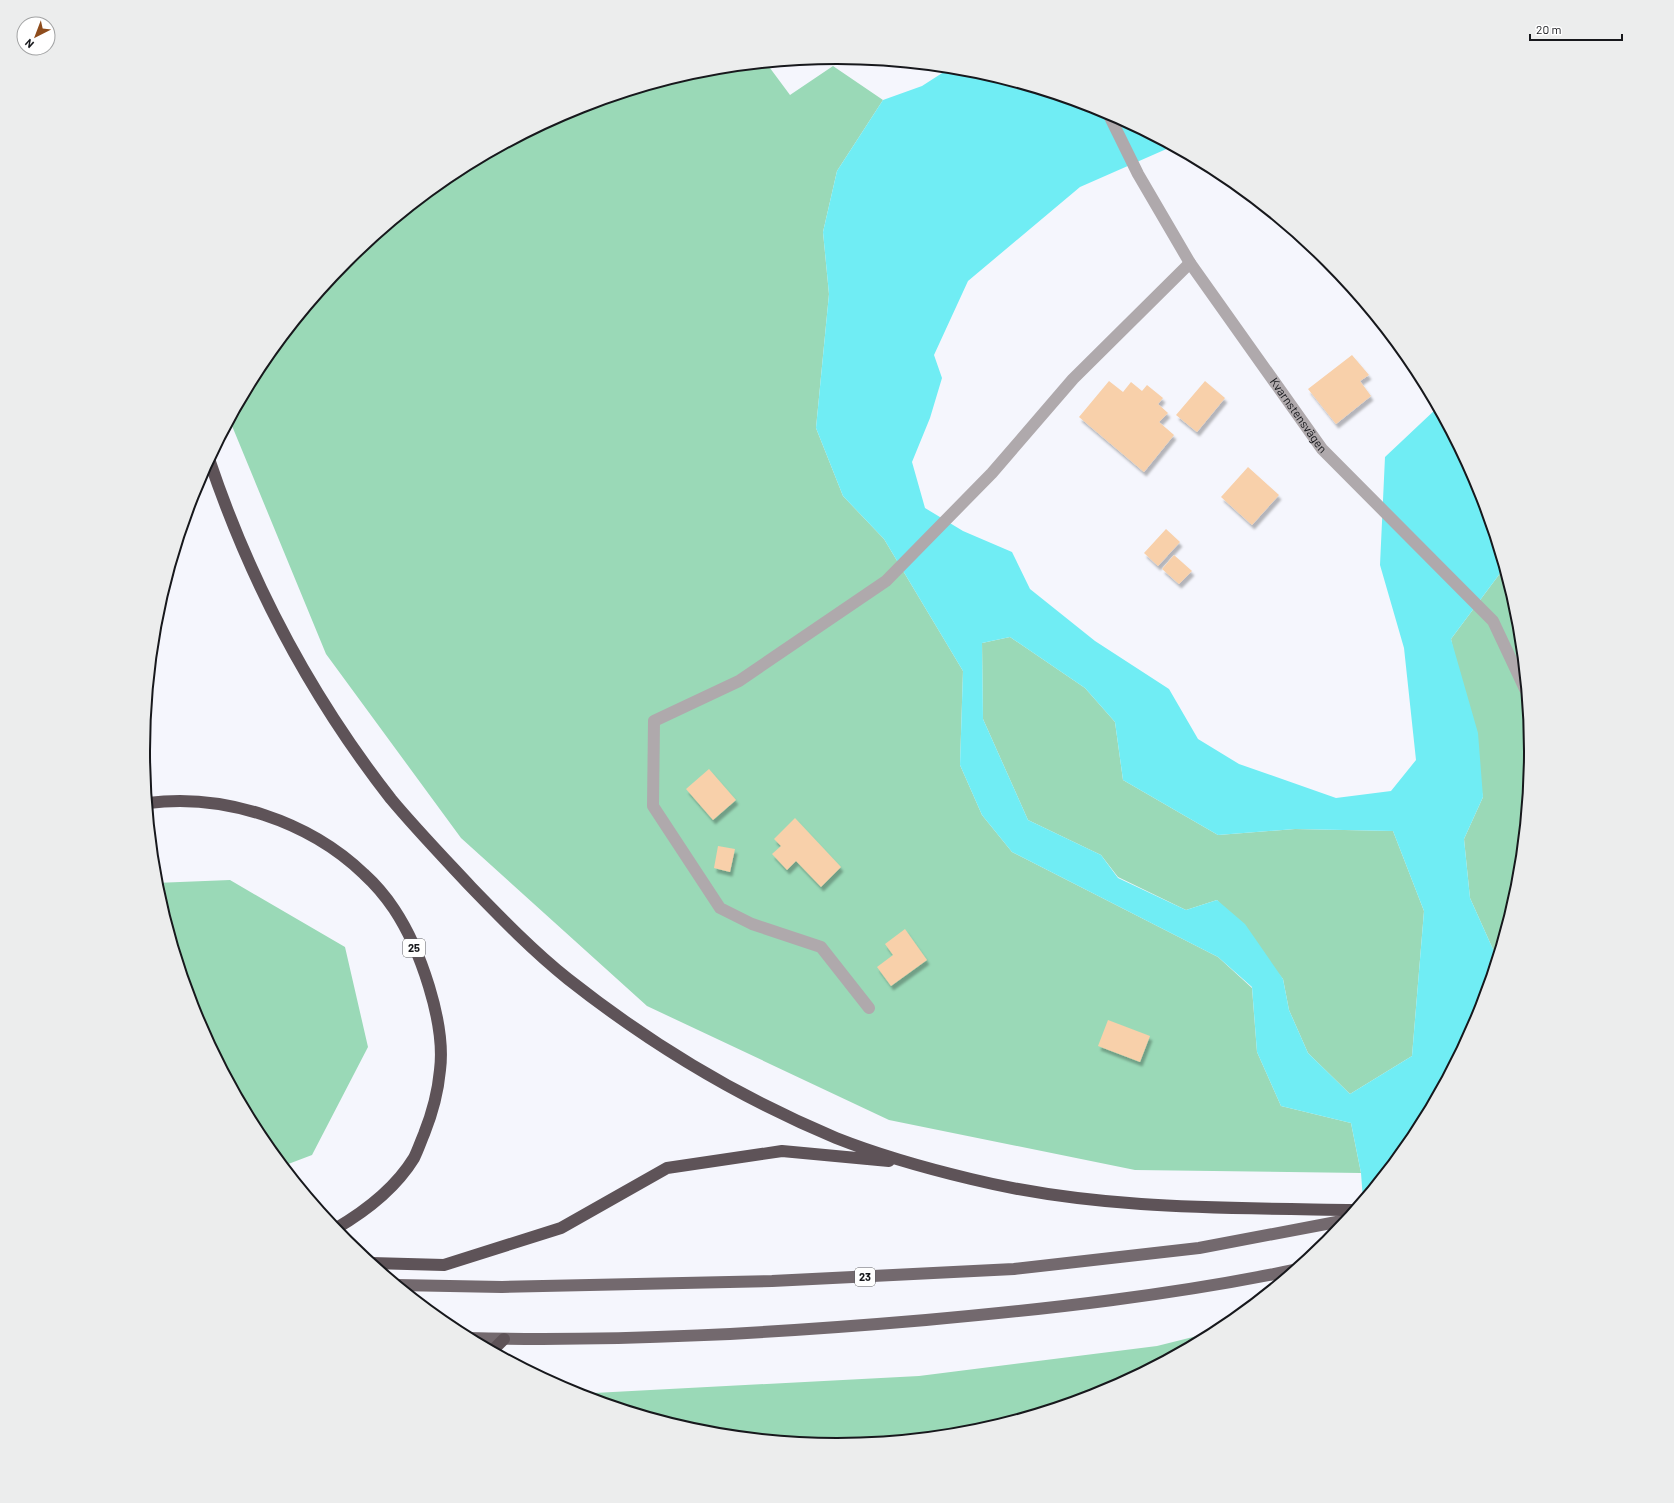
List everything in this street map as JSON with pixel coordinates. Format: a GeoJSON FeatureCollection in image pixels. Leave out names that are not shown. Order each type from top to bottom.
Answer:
{"type":"FeatureCollection","features":[{"type":"Feature","properties":{"kind":"highway"},"geometry":{"type":"LineString","coordinates":[[212,466],[265,597],[295,655],[340,727],[392,799],[447,861],[508,925],[566,977],[629,1024],[699,1070],[768,1106],[837,1138],[908,1163],[975,1180],[1067,1198],[1152,1206],[1349,1210]]}},
{"type":"Feature","properties":{"kind":"highway","name":"25"},"geometry":{"type":"LineString","coordinates":[[152,802],[199,801],[245,809],[289,823],[329,846],[364,874],[394,909],[415,949],[431,990],[439,1033],[441,1070],[431,1117],[414,1157],[391,1188],[362,1213],[340,1226]]}},
{"type":"Feature","properties":{"kind":"highway"},"geometry":{"type":"LineString","coordinates":[[379,1263],[444,1265],[561,1228],[667,1168],[782,1151],[908,1163]]}},
{"type":"Feature","properties":{"kind":"highway"},"geometry":{"type":"LineString","coordinates":[[495,1348],[504,1339]]}},
{"type":"Feature","properties":{"kind":"main road","name":"23"},"geometry":{"type":"LineString","coordinates":[[404,1285],[502,1287],[772,1281],[1014,1269],[1199,1248],[1339,1221]]}},
{"type":"Feature","properties":{"kind":"main road"},"geometry":{"type":"LineString","coordinates":[[479,1338],[660,1338],[843,1327],[994,1314],[1115,1299],[1246,1280],[1286,1272]]}},
{"type":"Feature","properties":{"kind":"street","name":"Kvarnstensvägen"},"geometry":{"type":"LineString","coordinates":[[1112,122],[1138,174],[1190,263],[1322,449],[1493,621],[1521,680]]}},
{"type":"Feature","properties":{"kind":"street"},"geometry":{"type":"LineString","coordinates":[[869,1008],[821,947],[752,924],[720,908],[652,806],[654,721],[739,681],[886,580],[992,473],[1073,379],[1190,263]]}},
{"type":"Feature","properties":{"kind":"green space"},"geometry":{"type":"Polygon","coordinates":[[[833,66],[883,100],[837,171],[823,232],[829,294],[816,428],[843,496],[884,539],[963,671],[960,765],[982,815],[1012,852],[1218,957],[1252,988],[1257,1052],[1281,1106],[1351,1123],[1361,1173],[1135,1170],[889,1120],[647,1006],[461,838],[326,654],[232,426],[265,370],[320,298],[351,265],[418,206],[493,156],[574,116],[616,100],[659,87],[703,77],[770,67],[790,95],[833,66]]]}},
{"type":"Feature","properties":{"kind":"green space"},"geometry":{"type":"Polygon","coordinates":[[[1501,573],[1511,617],[1519,662],[1523,707],[1524,752],[1523,796],[1519,841],[1511,886],[1494,952],[1470,898],[1464,839],[1483,797],[1451,639],[1501,573]]]}},
{"type":"Feature","properties":{"kind":"green space"},"geometry":{"type":"Polygon","coordinates":[[[1010,637],[1085,688],[1115,722],[1123,780],[1218,835],[1295,829],[1393,831],[1424,911],[1412,1056],[1350,1094],[1308,1053],[1289,1010],[1283,979],[1217,900],[1186,910],[1118,877],[1101,855],[1028,820],[983,719],[982,643],[1010,637]]]}},
{"type":"Feature","properties":{"kind":"green space"},"geometry":{"type":"Polygon","coordinates":[[[230,880],[345,947],[368,1047],[312,1155],[288,1164],[265,1133],[220,1056],[202,1015],[186,972],[173,929],[162,883],[230,880]]]}},
{"type":"Feature","properties":{"kind":"green space"},"geometry":{"type":"Polygon","coordinates":[[[1199,1335],[1141,1368],[1100,1387],[1058,1403],[1015,1416],[971,1426],[882,1438],[792,1438],[747,1433],[703,1426],[659,1416],[616,1403],[590,1393],[919,1376],[1157,1346],[1199,1335]]]}},
{"type":"Feature","properties":{"kind":"water"},"geometry":{"type":"Polygon","coordinates":[[[943,73],[971,77],[1015,87],[1058,100],[1100,116],[1167,149],[1080,187],[968,281],[934,355],[942,378],[930,418],[912,462],[925,508],[963,531],[1012,552],[1030,589],[1095,641],[1169,689],[1198,739],[1239,764],[1336,798],[1391,791],[1416,760],[1404,648],[1380,565],[1385,457],[1434,411],[1454,447],[1472,488],[1488,531],[1501,573],[1451,639],[1478,733],[1483,797],[1464,839],[1470,898],[1494,952],[1472,1015],[1454,1056],[1409,1133],[1363,1194],[1361,1173],[1351,1123],[1281,1106],[1257,1052],[1252,987],[1218,957],[1012,852],[982,815],[960,765],[963,671],[884,539],[843,496],[816,428],[829,294],[823,232],[837,171],[883,100],[922,86],[943,73]],[[1010,637],[982,643],[983,719],[1028,820],[1101,855],[1118,878],[1186,910],[1217,900],[1245,924],[1283,979],[1289,1010],[1308,1053],[1350,1094],[1412,1056],[1424,911],[1393,831],[1295,829],[1218,835],[1123,780],[1115,722],[1085,688],[1010,637]]]}},
{"type":"Feature","properties":{"kind":"building"},"geometry":{"type":"Polygon","coordinates":[[[1352,355],[1369,375],[1360,381],[1371,396],[1336,424],[1308,389],[1352,355]]]}},
{"type":"Feature","properties":{"kind":"building"},"geometry":{"type":"Polygon","coordinates":[[[1109,381],[1123,392],[1131,382],[1142,391],[1147,385],[1163,398],[1158,404],[1168,413],[1159,422],[1174,435],[1144,472],[1079,417],[1109,381]]]}},
{"type":"Feature","properties":{"kind":"building"},"geometry":{"type":"Polygon","coordinates":[[[1205,381],[1225,398],[1197,432],[1176,415],[1205,381]]]}},
{"type":"Feature","properties":{"kind":"building"},"geometry":{"type":"Polygon","coordinates":[[[1248,467],[1279,495],[1252,525],[1221,497],[1248,467]]]}},
{"type":"Feature","properties":{"kind":"building"},"geometry":{"type":"Polygon","coordinates":[[[1166,529],[1180,542],[1158,566],[1144,553],[1166,529]]]}},
{"type":"Feature","properties":{"kind":"building"},"geometry":{"type":"Polygon","coordinates":[[[1174,555],[1192,571],[1179,584],[1162,569],[1174,555]]]}},
{"type":"Feature","properties":{"kind":"building"},"geometry":{"type":"Polygon","coordinates":[[[709,769],[736,800],[713,820],[686,789],[709,769]]]}},
{"type":"Feature","properties":{"kind":"building"},"geometry":{"type":"Polygon","coordinates":[[[795,818],[841,867],[821,887],[796,861],[787,870],[772,854],[781,846],[774,839],[795,818]]]}},
{"type":"Feature","properties":{"kind":"building"},"geometry":{"type":"Polygon","coordinates":[[[718,846],[735,849],[730,872],[714,868],[718,846]]]}},
{"type":"Feature","properties":{"kind":"building"},"geometry":{"type":"Polygon","coordinates":[[[905,929],[927,960],[891,986],[877,967],[893,955],[885,944],[905,929]]]}},
{"type":"Feature","properties":{"kind":"building"},"geometry":{"type":"Polygon","coordinates":[[[1108,1020],[1150,1036],[1140,1062],[1098,1046],[1108,1020]]]}}]}
